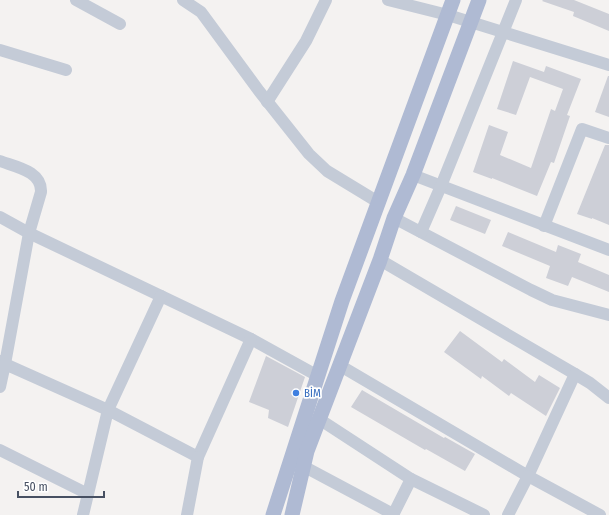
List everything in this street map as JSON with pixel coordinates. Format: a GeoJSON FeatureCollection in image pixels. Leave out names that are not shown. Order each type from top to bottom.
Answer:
{"type":"FeatureCollection","features":[{"type":"Feature","properties":{"kind":"main road"},"geometry":{"type":"LineString","coordinates":[[273,515],[342,301],[453,0]]}},
{"type":"Feature","properties":{"kind":"main road"},"geometry":{"type":"LineString","coordinates":[[292,515],[307,450],[380,260],[394,218],[413,175],[479,0]]}},
{"type":"Feature","properties":{"kind":"street"},"geometry":{"type":"LineString","coordinates":[[76,0],[120,24]]}},
{"type":"Feature","properties":{"kind":"street"},"geometry":{"type":"LineString","coordinates":[[183,0],[201,12],[267,102],[309,154],[327,171],[378,202]]}},
{"type":"Feature","properties":{"kind":"street"},"geometry":{"type":"LineString","coordinates":[[267,102],[306,41],[326,0]]}},
{"type":"Feature","properties":{"kind":"street"},"geometry":{"type":"LineString","coordinates":[[388,0],[432,5],[448,15],[503,32],[608,60]]}},
{"type":"Feature","properties":{"kind":"street"},"geometry":{"type":"LineString","coordinates":[[421,232],[516,0]]}},
{"type":"Feature","properties":{"kind":"street"},"geometry":{"type":"LineString","coordinates":[[0,50],[66,70]]}},
{"type":"Feature","properties":{"kind":"street"},"geometry":{"type":"LineString","coordinates":[[544,226],[582,129],[609,138]]}},
{"type":"Feature","properties":{"kind":"street"},"geometry":{"type":"LineString","coordinates":[[0,161],[33,174],[40,182],[41,192],[29,233],[2,363],[0,387]]}},
{"type":"Feature","properties":{"kind":"street"},"geometry":{"type":"LineString","coordinates":[[413,175],[609,250]]}},
{"type":"Feature","properties":{"kind":"street"},"geometry":{"type":"LineString","coordinates":[[0,217],[29,233],[251,339],[318,376]]}},
{"type":"Feature","properties":{"kind":"street"},"geometry":{"type":"LineString","coordinates":[[394,218],[552,300],[609,315]]}},
{"type":"Feature","properties":{"kind":"street"},"geometry":{"type":"LineString","coordinates":[[380,260],[590,383],[609,398]]}},
{"type":"Feature","properties":{"kind":"street"},"geometry":{"type":"LineString","coordinates":[[83,515],[108,410],[161,296]]}},
{"type":"Feature","properties":{"kind":"street"},"geometry":{"type":"LineString","coordinates":[[187,515],[198,456],[251,339]]}},
{"type":"Feature","properties":{"kind":"street"},"geometry":{"type":"LineString","coordinates":[[2,363],[108,410],[198,456]]}},
{"type":"Feature","properties":{"kind":"street"},"geometry":{"type":"LineString","coordinates":[[339,365],[528,476],[600,515]]}},
{"type":"Feature","properties":{"kind":"street"},"geometry":{"type":"LineString","coordinates":[[508,515],[528,476],[575,374]]}},
{"type":"Feature","properties":{"kind":"street"},"geometry":{"type":"LineString","coordinates":[[319,419],[411,479],[484,515]]}},
{"type":"Feature","properties":{"kind":"street"},"geometry":{"type":"LineString","coordinates":[[0,450],[88,494]]}},
{"type":"Feature","properties":{"kind":"street"},"geometry":{"type":"LineString","coordinates":[[303,466],[393,515],[411,479]]}},
{"type":"Feature","properties":{"kind":"building"},"geometry":{"type":"Polygon","coordinates":[[[574,0],[609,14],[609,31],[573,16],[574,12],[542,1],[574,0]]]}},
{"type":"Feature","properties":{"kind":"building"},"geometry":{"type":"Polygon","coordinates":[[[513,61],[544,72],[546,66],[581,79],[567,115],[570,116],[554,163],[551,162],[537,196],[473,172],[489,125],[508,132],[500,155],[531,168],[551,109],[555,111],[563,89],[530,77],[516,115],[497,109],[513,61]]]}},
{"type":"Feature","properties":{"kind":"building"},"geometry":{"type":"Polygon","coordinates":[[[609,76],[609,117],[595,112],[609,76]]]}},
{"type":"Feature","properties":{"kind":"building"},"geometry":{"type":"Polygon","coordinates":[[[605,145],[609,145],[609,225],[577,214],[605,145]]]}},
{"type":"Feature","properties":{"kind":"building"},"geometry":{"type":"Polygon","coordinates":[[[456,206],[491,220],[485,234],[450,220],[456,206]]]}},
{"type":"Feature","properties":{"kind":"building"},"geometry":{"type":"Polygon","coordinates":[[[508,232],[556,252],[558,245],[581,254],[578,262],[609,275],[609,292],[572,277],[568,286],[546,278],[550,266],[502,246],[508,232]]]}},
{"type":"Feature","properties":{"kind":"building"},"geometry":{"type":"Polygon","coordinates":[[[460,331],[502,362],[504,359],[535,382],[539,375],[560,388],[546,416],[511,393],[509,396],[482,376],[481,379],[444,352],[460,331]]]}},
{"type":"Feature","properties":{"kind":"building"},"geometry":{"type":"Polygon","coordinates":[[[266,356],[305,377],[288,427],[268,418],[269,410],[249,402],[266,356]]]}},
{"type":"Feature","properties":{"kind":"building"},"geometry":{"type":"Polygon","coordinates":[[[362,390],[444,438],[445,437],[475,454],[465,471],[426,449],[425,450],[351,407],[362,390]]]}},
{"type":"Feature","properties":{"kind":"place","name":"BİM"},"geometry":{"type":"Point","coordinates":[296,393]}}]}
